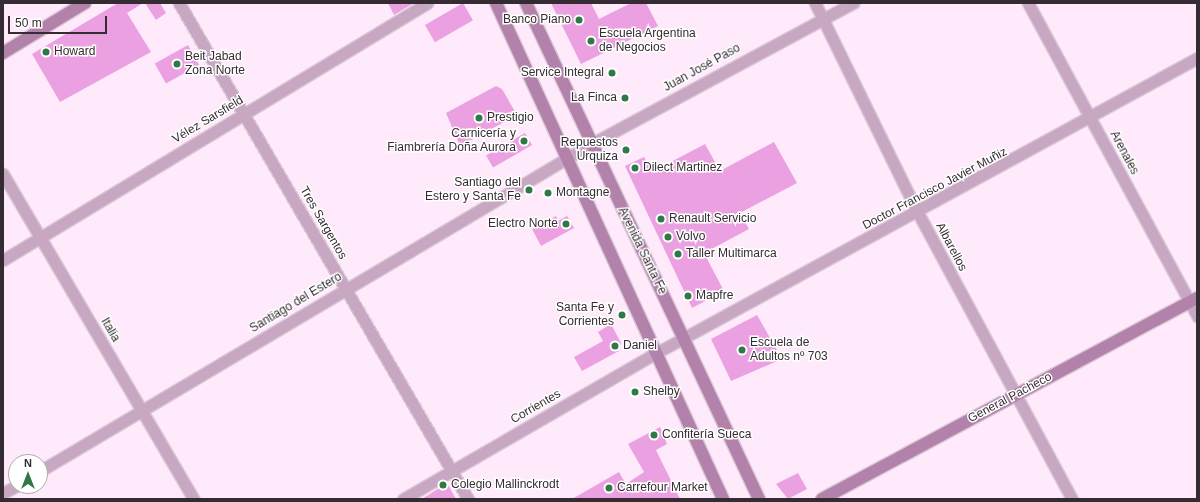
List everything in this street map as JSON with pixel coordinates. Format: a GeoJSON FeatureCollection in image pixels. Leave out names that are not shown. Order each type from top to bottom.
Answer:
{"type":"FeatureCollection","features":[{"type":"Feature","properties":{"kind":"main road"},"geometry":{"type":"LineString","coordinates":[[3,53],[85,3]]}},
{"type":"Feature","properties":{"kind":"main road"},"geometry":{"type":"LineString","coordinates":[[496,3],[565,159],[723,499]]}},
{"type":"Feature","properties":{"kind":"main road","name":"Avenida Santa Fe"},"geometry":{"type":"LineString","coordinates":[[526,3],[759,499]]}},
{"type":"Feature","properties":{"kind":"main road","name":"General Pacheco"},"geometry":{"type":"LineString","coordinates":[[822,499],[1193,300]]}},
{"type":"Feature","properties":{"kind":"street","name":"Tres Sargentos"},"geometry":{"type":"LineString","coordinates":[[179,3],[468,499]]}},
{"type":"Feature","properties":{"kind":"street","name":"Vélez Sarsfield"},"geometry":{"type":"LineString","coordinates":[[3,260],[427,3]]}},
{"type":"Feature","properties":{"kind":"street","name":"Albarellos"},"geometry":{"type":"LineString","coordinates":[[815,3],[918,213],[1072,499]]}},
{"type":"Feature","properties":{"kind":"street","name":"Juan José Paso"},"geometry":{"type":"LineString","coordinates":[[565,159],[822,18],[853,3]]}},
{"type":"Feature","properties":{"kind":"street","name":"Arenales"},"geometry":{"type":"LineString","coordinates":[[1028,3],[1091,119],[1193,300],[1197,316]]}},
{"type":"Feature","properties":{"kind":"street","name":"Doctor Francisco Javier Muñiz"},"geometry":{"type":"LineString","coordinates":[[684,338],[1091,119],[1197,58]]}},
{"type":"Feature","properties":{"kind":"street","name":"Santiago del Estero"},"geometry":{"type":"LineString","coordinates":[[48,466],[565,159]]}},
{"type":"Feature","properties":{"kind":"street","name":"Italia"},"geometry":{"type":"LineString","coordinates":[[3,174],[194,499]]}},
{"type":"Feature","properties":{"kind":"street","name":"Corrientes"},"geometry":{"type":"LineString","coordinates":[[403,499],[451,470],[684,338]]}},
{"type":"Feature","properties":{"kind":"building"},"geometry":{"type":"Polygon","coordinates":[[[118,3],[143,3],[127,13],[151,52],[60,102],[32,54],[118,3]]]}},
{"type":"Feature","properties":{"kind":"building"},"geometry":{"type":"Polygon","coordinates":[[[145,3],[160,3],[166,13],[156,20],[145,3]]]}},
{"type":"Feature","properties":{"kind":"building"},"geometry":{"type":"Polygon","coordinates":[[[388,3],[414,3],[394,15],[388,3]]]}},
{"type":"Feature","properties":{"kind":"building"},"geometry":{"type":"Polygon","coordinates":[[[463,3],[473,20],[435,42],[425,25],[463,3]]]}},
{"type":"Feature","properties":{"kind":"building"},"geometry":{"type":"Polygon","coordinates":[[[551,3],[591,3],[599,19],[631,3],[646,3],[658,26],[581,64],[551,3]]]}},
{"type":"Feature","properties":{"kind":"building","name":"Beit Jabad Zona Norte"},"geometry":{"type":"Polygon","coordinates":[[[188,45],[199,65],[166,84],[155,63],[188,45]]]}},
{"type":"Feature","properties":{"kind":"building","name":"Prestigio"},"geometry":{"type":"Polygon","coordinates":[[[496,86],[502,89],[517,115],[460,146],[446,113],[496,86]]]}},
{"type":"Feature","properties":{"kind":"building"},"geometry":{"type":"Polygon","coordinates":[[[525,133],[532,145],[493,168],[486,156],[525,133]]]}},
{"type":"Feature","properties":{"kind":"building"},"geometry":{"type":"Polygon","coordinates":[[[774,142],[797,183],[740,213],[749,229],[704,253],[724,291],[692,308],[625,166],[644,157],[652,172],[705,144],[720,171],[774,142]]]}},
{"type":"Feature","properties":{"kind":"building"},"geometry":{"type":"Polygon","coordinates":[[[556,216],[558,221],[567,216],[574,228],[541,246],[532,229],[556,216]]]}},
{"type":"Feature","properties":{"kind":"building"},"geometry":{"type":"Polygon","coordinates":[[[757,315],[782,359],[731,381],[711,339],[757,315]]]}},
{"type":"Feature","properties":{"kind":"building"},"geometry":{"type":"Polygon","coordinates":[[[611,324],[621,343],[619,351],[582,371],[574,357],[603,341],[598,332],[611,324]]]}},
{"type":"Feature","properties":{"kind":"building"},"geometry":{"type":"Polygon","coordinates":[[[660,427],[667,444],[656,450],[680,499],[572,499],[619,472],[626,484],[644,472],[628,444],[660,427]]]}},
{"type":"Feature","properties":{"kind":"building"},"geometry":{"type":"Polygon","coordinates":[[[798,473],[807,489],[788,499],[776,484],[798,473]]]}},
{"type":"Feature","properties":{"kind":"building"},"geometry":{"type":"Polygon","coordinates":[[[447,483],[456,499],[422,499],[447,483]]]}},
{"type":"Feature","properties":{"kind":"place","name":"Banco Piano"},"geometry":{"type":"Point","coordinates":[579,20]}},
{"type":"Feature","properties":{"kind":"place","name":"Escuela Argentina de Negocios"},"geometry":{"type":"Point","coordinates":[591,41]}},
{"type":"Feature","properties":{"kind":"place","name":"Howard"},"geometry":{"type":"Point","coordinates":[46,52]}},
{"type":"Feature","properties":{"kind":"place","name":"Beit Jabad Zona Norte"},"geometry":{"type":"Point","coordinates":[177,64]}},
{"type":"Feature","properties":{"kind":"place","name":"Service Integral"},"geometry":{"type":"Point","coordinates":[612,73]}},
{"type":"Feature","properties":{"kind":"place","name":"La Finca"},"geometry":{"type":"Point","coordinates":[625,98]}},
{"type":"Feature","properties":{"kind":"place","name":"Prestigio"},"geometry":{"type":"Point","coordinates":[479,118]}},
{"type":"Feature","properties":{"kind":"place","name":"Carnicería y Fiambrería Doña Aurora"},"geometry":{"type":"Point","coordinates":[524,141]}},
{"type":"Feature","properties":{"kind":"place","name":"Repuestos Urquiza"},"geometry":{"type":"Point","coordinates":[626,150]}},
{"type":"Feature","properties":{"kind":"place","name":"Dilect Martinez"},"geometry":{"type":"Point","coordinates":[635,168]}},
{"type":"Feature","properties":{"kind":"place","name":"Santiago del Estero y Santa Fe"},"geometry":{"type":"Point","coordinates":[529,190]}},
{"type":"Feature","properties":{"kind":"place","name":"Montagne"},"geometry":{"type":"Point","coordinates":[548,193]}},
{"type":"Feature","properties":{"kind":"place","name":"Renault Servicio"},"geometry":{"type":"Point","coordinates":[661,219]}},
{"type":"Feature","properties":{"kind":"place","name":"Electro Norte"},"geometry":{"type":"Point","coordinates":[566,224]}},
{"type":"Feature","properties":{"kind":"place","name":"Volvo"},"geometry":{"type":"Point","coordinates":[668,237]}},
{"type":"Feature","properties":{"kind":"place","name":"Taller Multimarca"},"geometry":{"type":"Point","coordinates":[678,254]}},
{"type":"Feature","properties":{"kind":"place","name":"Mapfre"},"geometry":{"type":"Point","coordinates":[688,296]}},
{"type":"Feature","properties":{"kind":"place","name":"Santa Fe y Corrientes"},"geometry":{"type":"Point","coordinates":[622,315]}},
{"type":"Feature","properties":{"kind":"place","name":"Daniel"},"geometry":{"type":"Point","coordinates":[615,346]}},
{"type":"Feature","properties":{"kind":"place","name":"Escuela de Adultos nº 703"},"geometry":{"type":"Point","coordinates":[742,350]}},
{"type":"Feature","properties":{"kind":"place","name":"Shelby"},"geometry":{"type":"Point","coordinates":[635,392]}},
{"type":"Feature","properties":{"kind":"place","name":"Confitería Sueca"},"geometry":{"type":"Point","coordinates":[654,435]}},
{"type":"Feature","properties":{"kind":"place","name":"Colegio Mallinckrodt"},"geometry":{"type":"Point","coordinates":[443,485]}},
{"type":"Feature","properties":{"kind":"place","name":"Carrefour Market"},"geometry":{"type":"Point","coordinates":[609,488]}}]}
